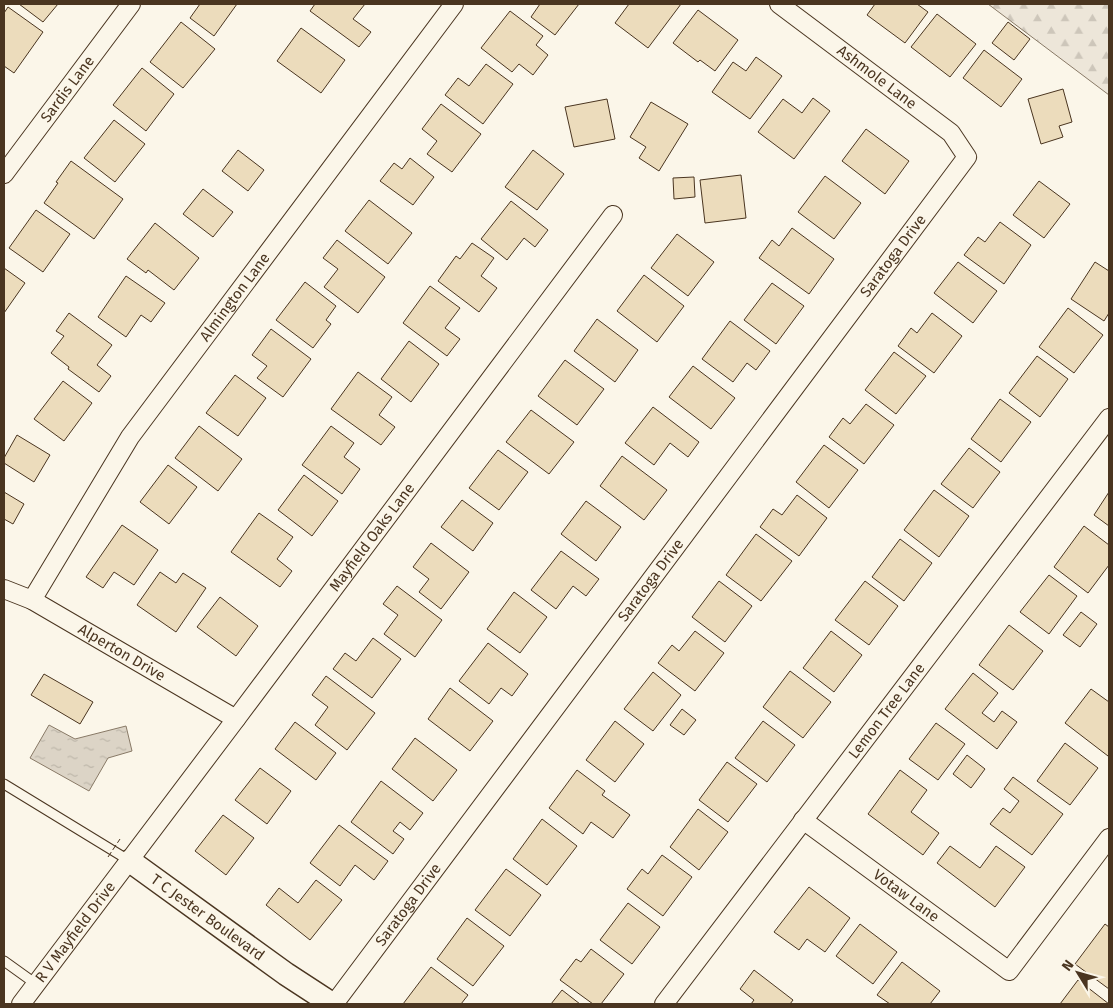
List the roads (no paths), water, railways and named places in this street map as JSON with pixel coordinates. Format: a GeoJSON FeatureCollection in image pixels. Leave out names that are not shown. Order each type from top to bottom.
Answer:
{"type":"FeatureCollection","features":[{"type":"Feature","properties":{"kind":"street","name":"Sardis Lane"},"geometry":{"type":"LineString","coordinates":[[4,174],[131,4]]}},
{"type":"Feature","properties":{"kind":"street","name":"Almington Lane"},"geometry":{"type":"LineString","coordinates":[[32,600],[130,437],[454,4]]}},
{"type":"Feature","properties":{"kind":"street","name":"Ashmole Lane"},"geometry":{"type":"LineString","coordinates":[[779,4],[951,133],[967,157]]}},
{"type":"Feature","properties":{"kind":"street","name":"Saratoga Drive"},"geometry":{"type":"LineString","coordinates":[[333,1004],[967,157]]}},
{"type":"Feature","properties":{"kind":"street","name":"Mayfield Oaks Lane"},"geometry":{"type":"LineString","coordinates":[[130,861],[613,215]]}},
{"type":"Feature","properties":{"kind":"street","name":"Lemon Tree Lane"},"geometry":{"type":"LineString","coordinates":[[664,1004],[1109,418]]}},
{"type":"Feature","properties":{"kind":"street","name":"Alperton Drive"},"geometry":{"type":"LineString","coordinates":[[4,589],[32,600],[236,719]]}},
{"type":"Feature","properties":{"kind":"street","name":"Votaw Lane"},"geometry":{"type":"LineString","coordinates":[[803,820],[1009,971],[1109,838]]}},
{"type":"Feature","properties":{"kind":"street","name":"T C Jester Boulevard"},"geometry":{"type":"LineString","coordinates":[[130,861],[286,974],[333,1004]]}},
{"type":"Feature","properties":{"kind":"street","name":"R V Mayfield Drive"},"geometry":{"type":"LineString","coordinates":[[21,1004],[130,861]]}},
{"type":"Feature","properties":{"kind":"street","name":"T C Jester Boulevard"},"geometry":{"type":"LineString","coordinates":[[286,974],[306,1004]]}},
{"type":"Feature","properties":{"kind":"lane"},"geometry":{"type":"LineString","coordinates":[[4,784],[130,861]]}},
{"type":"Feature","properties":{"kind":"lane"},"geometry":{"type":"LineString","coordinates":[[4,961],[36,984]]}},
{"type":"Feature","properties":{"kind":"water"},"geometry":{"type":"Polygon","coordinates":[[[49,725],[75,739],[126,726],[132,751],[108,758],[89,791],[30,758],[49,725]]]}}]}
